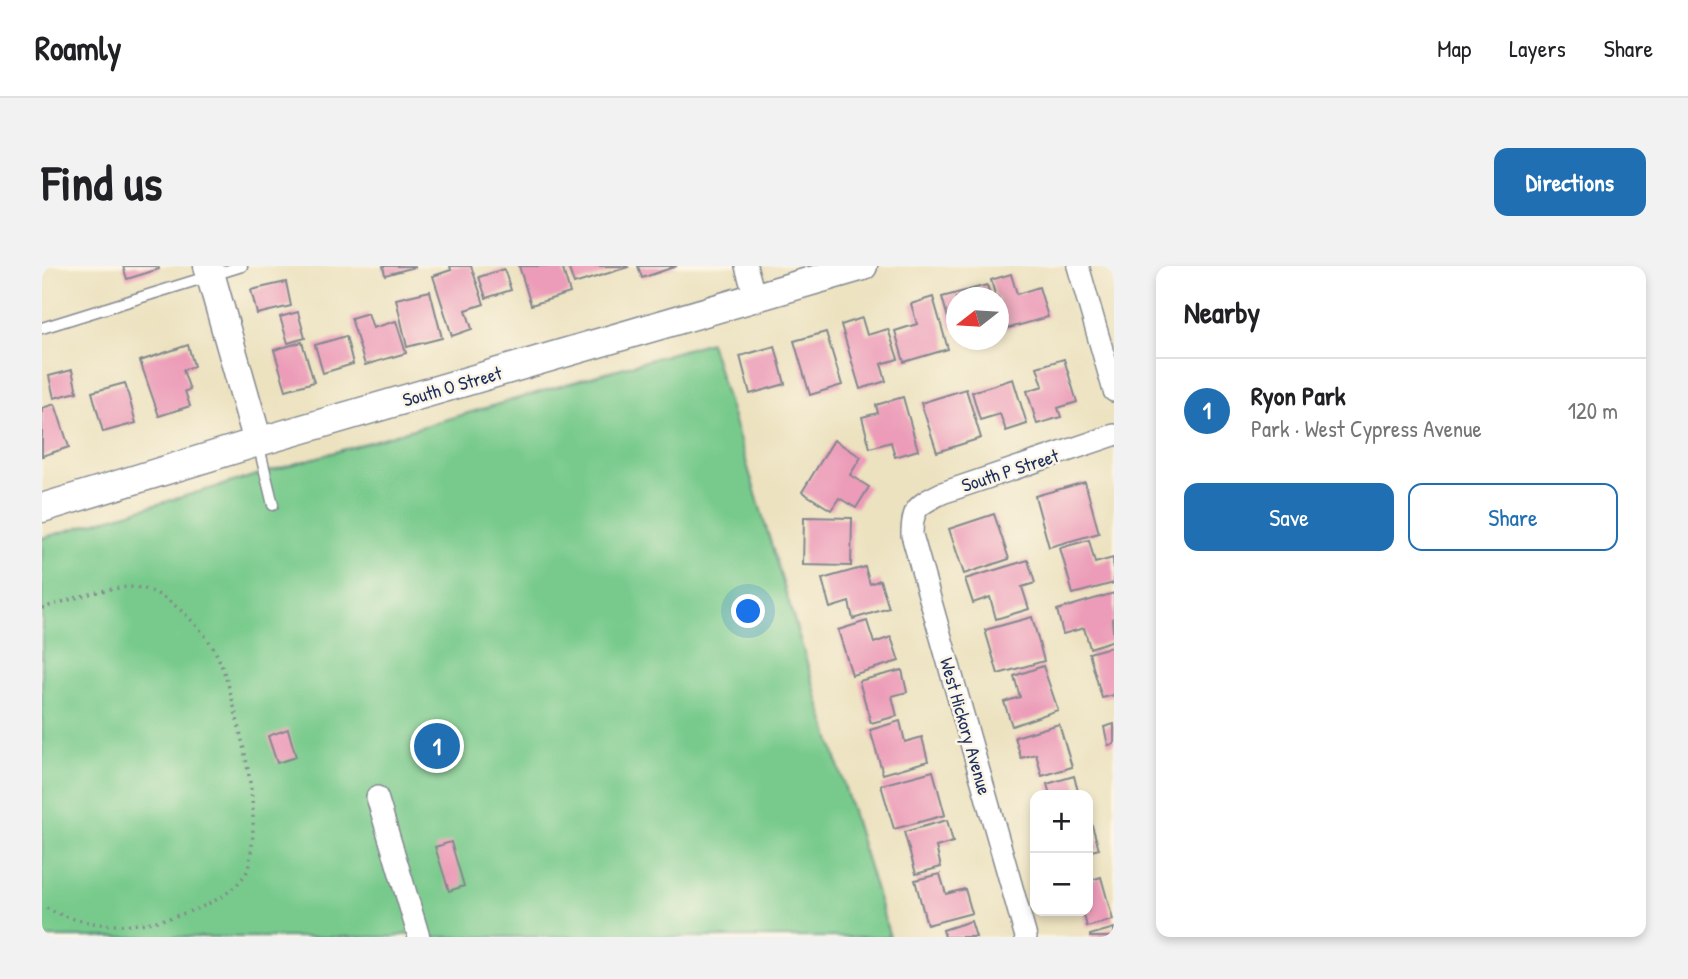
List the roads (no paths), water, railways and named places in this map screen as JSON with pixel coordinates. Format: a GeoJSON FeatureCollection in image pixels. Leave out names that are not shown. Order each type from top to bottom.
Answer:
{"type":"FeatureCollection","features":[{"type":"Feature","properties":{"kind":"street"},"geometry":{"type":"LineString","coordinates":[[746,266],[755,298]]}},
{"type":"Feature","properties":{"kind":"street","name":"South O Street"},"geometry":{"type":"LineString","coordinates":[[42,508],[258,442],[863,266]]}},
{"type":"Feature","properties":{"kind":"street"},"geometry":{"type":"LineString","coordinates":[[1078,266],[1114,391]]}},
{"type":"Feature","properties":{"kind":"street"},"geometry":{"type":"LineString","coordinates":[[209,271],[258,442]]}},
{"type":"Feature","properties":{"kind":"street","name":"South P Street"},"geometry":{"type":"LineString","coordinates":[[912,514],[922,503],[942,493],[1114,435]]}},
{"type":"Feature","properties":{"kind":"street","name":"West Hickory Avenue"},"geometry":{"type":"LineString","coordinates":[[912,514],[912,535],[1026,937]]}},
{"type":"Feature","properties":{"kind":"street"},"geometry":{"type":"LineString","coordinates":[[377,797],[419,937]]}},
{"type":"Feature","properties":{"kind":"lane"},"geometry":{"type":"LineString","coordinates":[[42,328],[209,271],[242,266]]}},
{"type":"Feature","properties":{"kind":"lane"},"geometry":{"type":"LineString","coordinates":[[258,442],[273,505]]}},
{"type":"Feature","properties":{"kind":"place","name":"Ryon Park"},"geometry":{"type":"Point","coordinates":[437,746]}}]}
